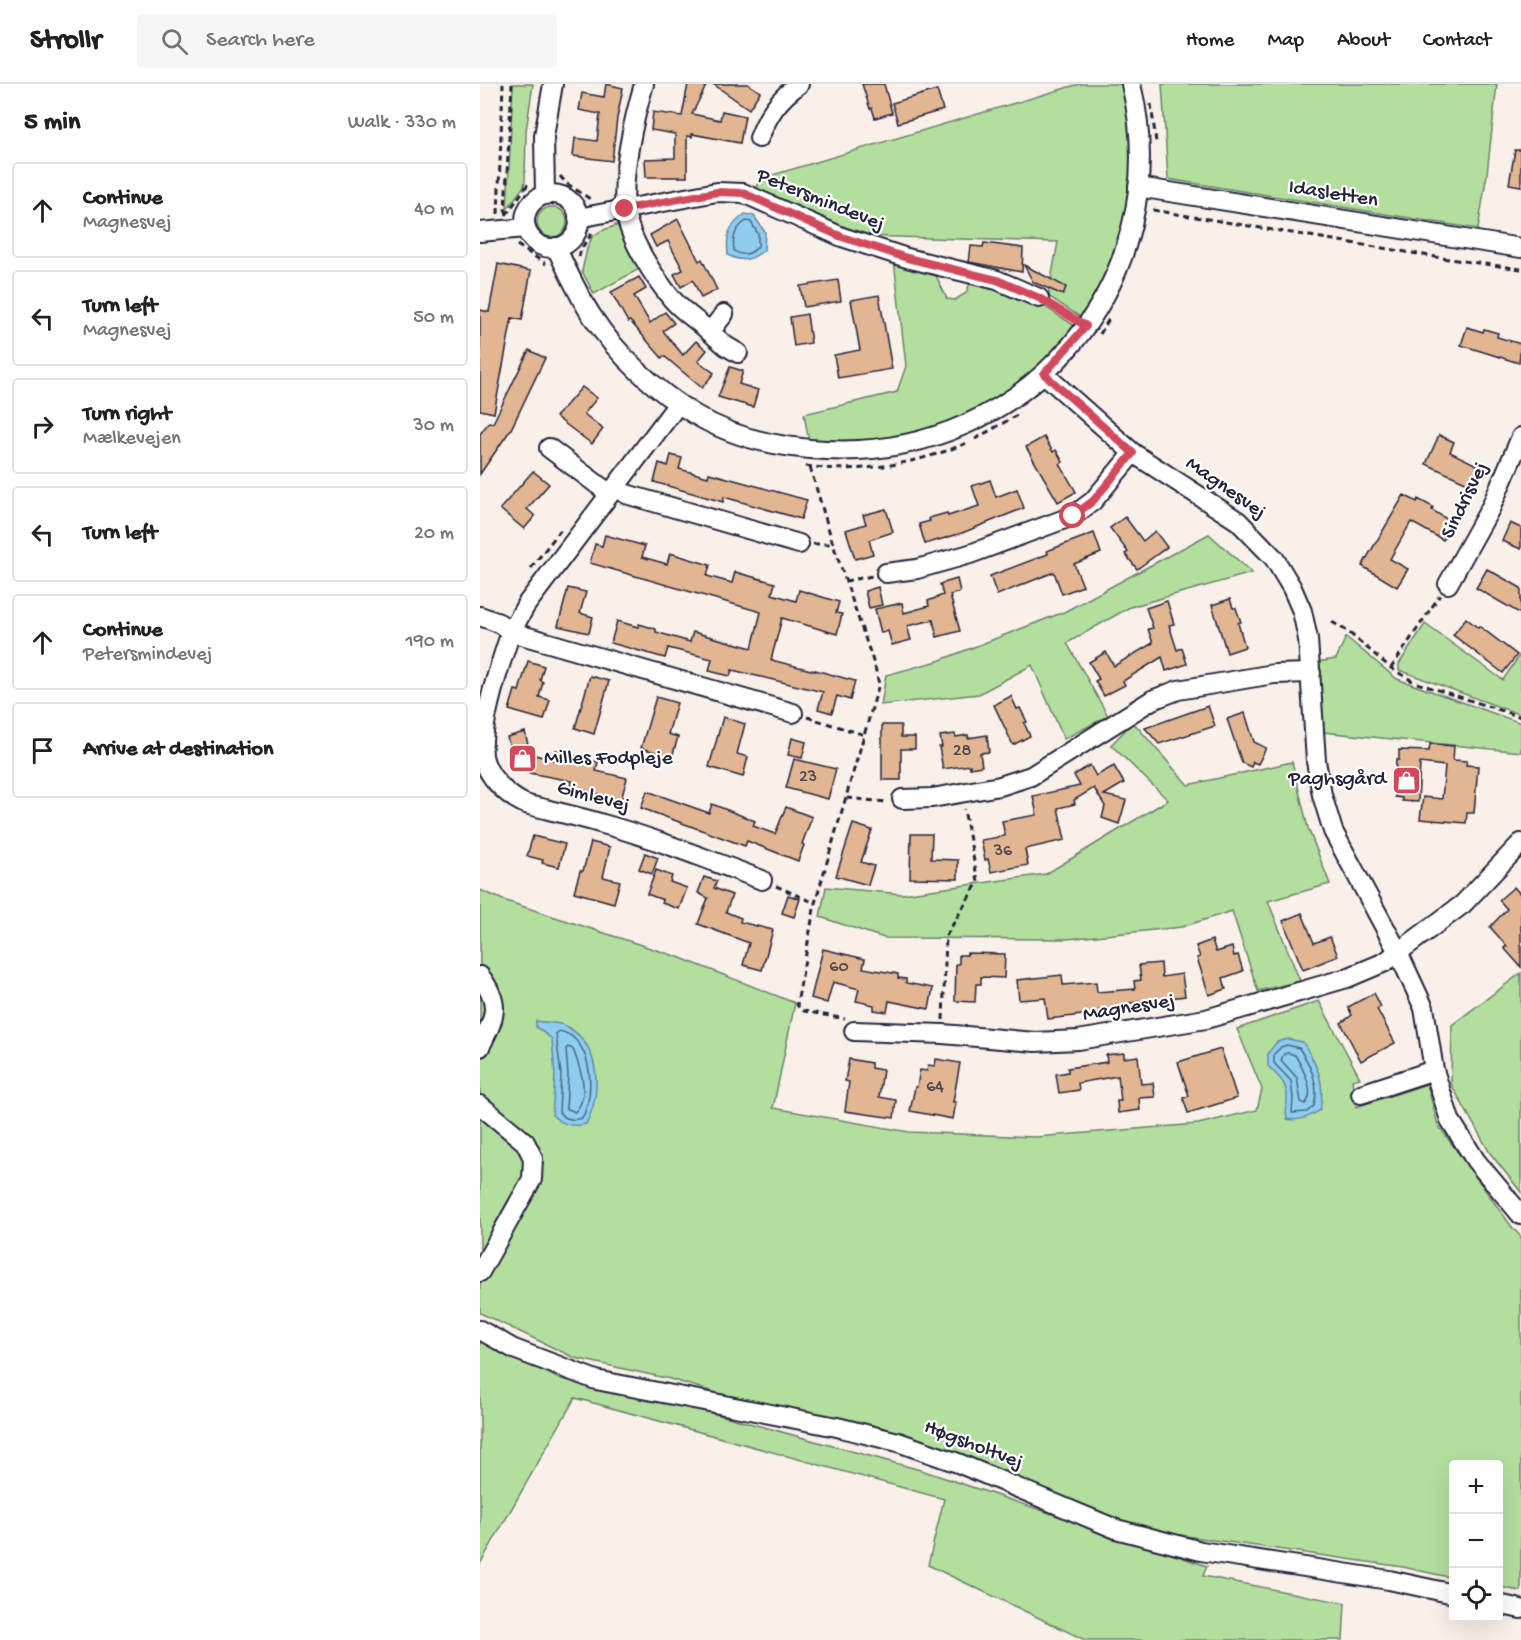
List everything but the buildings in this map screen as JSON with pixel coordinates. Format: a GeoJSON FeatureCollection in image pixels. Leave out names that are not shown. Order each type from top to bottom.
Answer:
{"type":"FeatureCollection","features":[{"type":"Feature","properties":{"kind":"street"},"geometry":{"type":"LineString","coordinates":[[545,195],[544,136],[553,84]]}},
{"type":"Feature","properties":{"kind":"street"},"geometry":{"type":"LineString","coordinates":[[644,84],[631,139],[625,209],[628,224],[646,261],[673,300],[726,346],[738,353]]}},
{"type":"Feature","properties":{"kind":"street"},"geometry":{"type":"LineString","coordinates":[[759,138],[768,115],[782,97],[799,84]]}},
{"type":"Feature","properties":{"kind":"street"},"geometry":{"type":"LineString","coordinates":[[556,247],[593,317],[621,352],[650,382],[697,416],[720,427],[769,444],[800,449],[843,451],[887,449],[929,439],[970,424],[1008,403],[1090,334],[1099,304],[1121,260],[1131,228],[1138,187],[1139,136],[1131,84]]}},
{"type":"Feature","properties":{"kind":"street","name":"Idasletten"},"geometry":{"type":"LineString","coordinates":[[1138,187],[1521,248]]}},
{"type":"Feature","properties":{"kind":"street","name":"Petersmindevej"},"geometry":{"type":"LineString","coordinates":[[578,218],[717,192],[743,193],[842,237],[907,258],[997,280],[1039,298]]}},
{"type":"Feature","properties":{"kind":"street"},"geometry":{"type":"LineString","coordinates":[[545,195],[558,195],[570,201],[578,218],[573,237],[556,247],[543,246],[528,234],[525,216],[530,205],[545,195]]}},
{"type":"Feature","properties":{"kind":"street"},"geometry":{"type":"LineString","coordinates":[[480,232],[502,221],[526,228]]}},
{"type":"Feature","properties":{"kind":"street"},"geometry":{"type":"LineString","coordinates":[[710,332],[724,314]]}},
{"type":"Feature","properties":{"kind":"street","name":"Magnesvej"},"geometry":{"type":"LineString","coordinates":[[1044,374],[1133,453],[1238,521],[1274,558],[1292,588],[1302,611],[1308,639],[1316,761],[1324,804],[1333,831],[1398,952],[1424,1008],[1434,1070],[1450,1120],[1476,1161],[1521,1215]]}},
{"type":"Feature","properties":{"kind":"street","name":"Gimlevej"},"geometry":{"type":"LineString","coordinates":[[678,404],[526,605],[511,632],[495,680],[482,741],[483,757],[489,772],[504,791],[524,803],[602,823],[666,843],[762,880]]}},
{"type":"Feature","properties":{"kind":"street","name":"Sindrisvej"},"geometry":{"type":"LineString","coordinates":[[1448,584],[1491,507],[1521,437]]}},
{"type":"Feature","properties":{"kind":"street"},"geometry":{"type":"LineString","coordinates":[[549,448],[613,490],[799,544]]}},
{"type":"Feature","properties":{"kind":"street"},"geometry":{"type":"LineString","coordinates":[[886,573],[916,569],[970,554],[1073,516],[1093,501],[1133,453]]}},
{"type":"Feature","properties":{"kind":"street"},"geometry":{"type":"LineString","coordinates":[[480,616],[499,623],[511,632],[793,713]]}},
{"type":"Feature","properties":{"kind":"street"},"geometry":{"type":"LineString","coordinates":[[902,799],[932,798],[999,786],[1031,777],[1152,700],[1178,690],[1274,674],[1311,673]]}},
{"type":"Feature","properties":{"kind":"street","name":"Magnesvej"},"geometry":{"type":"LineString","coordinates":[[854,1031],[943,1034],[1035,1042],[1078,1040],[1206,1019],[1347,978],[1384,962],[1463,904],[1521,843]]}},
{"type":"Feature","properties":{"kind":"street"},"geometry":{"type":"LineString","coordinates":[[480,976],[489,988],[493,1001],[494,1019],[480,1047]]}},
{"type":"Feature","properties":{"kind":"street"},"geometry":{"type":"LineString","coordinates":[[1361,1094],[1434,1070]]}},
{"type":"Feature","properties":{"kind":"street"},"geometry":{"type":"LineString","coordinates":[[480,1105],[525,1142],[532,1158],[532,1179],[480,1272]]}},
{"type":"Feature","properties":{"kind":"street","name":"Høgsholtvej"},"geometry":{"type":"LineString","coordinates":[[480,1330],[514,1349],[596,1380],[837,1427],[898,1442],[958,1463],[1116,1529],[1201,1551],[1389,1580],[1449,1593]]}},
{"type":"Feature","properties":{"kind":"street"},"geometry":{"type":"LineString","coordinates":[[1503,1605],[1521,1609]]}},
{"type":"Feature","properties":{"kind":"path"},"geometry":{"type":"LineString","coordinates":[[503,84],[498,216],[502,221],[508,243],[517,244],[538,258],[549,269]]}},
{"type":"Feature","properties":{"kind":"path"},"geometry":{"type":"LineString","coordinates":[[502,221],[505,209],[512,84]]}},
{"type":"Feature","properties":{"kind":"path"},"geometry":{"type":"LineString","coordinates":[[1149,95],[1155,123],[1156,152]]}},
{"type":"Feature","properties":{"kind":"path"},"geometry":{"type":"LineString","coordinates":[[502,221],[529,183]]}},
{"type":"Feature","properties":{"kind":"path"},"geometry":{"type":"LineString","coordinates":[[1149,219],[1153,210],[1521,269]]}},
{"type":"Feature","properties":{"kind":"path"},"geometry":{"type":"LineString","coordinates":[[1039,298],[1090,334],[1110,318]]}},
{"type":"Feature","properties":{"kind":"path"},"geometry":{"type":"LineString","coordinates":[[802,466],[867,468],[905,462],[948,451],[975,440],[1019,414]]}},
{"type":"Feature","properties":{"kind":"path"},"geometry":{"type":"LineString","coordinates":[[810,467],[845,581],[878,676],[877,694],[815,903],[797,1004],[804,1011],[849,1020],[854,1031]]}},
{"type":"Feature","properties":{"kind":"path"},"geometry":{"type":"LineString","coordinates":[[845,581],[886,573]]}},
{"type":"Feature","properties":{"kind":"path"},"geometry":{"type":"LineString","coordinates":[[1391,668],[1448,584]]}},
{"type":"Feature","properties":{"kind":"path"},"geometry":{"type":"LineString","coordinates":[[1332,622],[1347,631],[1391,668],[1414,682],[1521,717]]}},
{"type":"Feature","properties":{"kind":"path"},"geometry":{"type":"LineString","coordinates":[[793,713],[865,735]]}},
{"type":"Feature","properties":{"kind":"path"},"geometry":{"type":"LineString","coordinates":[[943,1034],[946,936],[978,882],[961,793]]}},
{"type":"Feature","properties":{"kind":"path"},"geometry":{"type":"LineString","coordinates":[[847,798],[897,803],[902,799]]}},
{"type":"Feature","properties":{"kind":"path"},"geometry":{"type":"LineString","coordinates":[[762,880],[815,903]]}},
{"type":"Feature","properties":{"kind":"green space"},"geometry":{"type":"Polygon","coordinates":[[[513,84],[533,84],[526,131],[524,186],[507,209],[513,84]]]}},
{"type":"Feature","properties":{"kind":"green space"},"geometry":{"type":"Polygon","coordinates":[[[1079,84],[1122,84],[1129,115],[1131,145],[1130,185],[1123,225],[1102,282],[1080,317],[1048,296],[1058,242],[866,236],[757,189],[759,179],[1079,84]]]}},
{"type":"Feature","properties":{"kind":"green space"},"geometry":{"type":"Polygon","coordinates":[[[1162,84],[1497,84],[1478,229],[1168,179],[1162,84]]]}},
{"type":"Feature","properties":{"kind":"green space"},"geometry":{"type":"Polygon","coordinates":[[[552,207],[563,211],[567,222],[563,233],[552,237],[541,233],[537,222],[541,211],[552,207]]]}},
{"type":"Feature","properties":{"kind":"green space"},"geometry":{"type":"Polygon","coordinates":[[[623,223],[641,268],[594,294],[582,271],[587,249],[592,237],[623,223]]]}},
{"type":"Feature","properties":{"kind":"green space"},"geometry":{"type":"Polygon","coordinates":[[[894,260],[934,271],[947,299],[955,300],[966,293],[971,281],[1038,302],[1075,326],[1028,376],[946,427],[926,434],[906,437],[809,442],[804,414],[897,392],[906,366],[894,260]]]}},
{"type":"Feature","properties":{"kind":"green space"},"geometry":{"type":"Polygon","coordinates":[[[1209,534],[1252,573],[1130,607],[1067,643],[1108,716],[1064,739],[1032,665],[979,694],[881,705],[886,675],[938,661],[1064,612],[1209,534]]]}},
{"type":"Feature","properties":{"kind":"green space"},"geometry":{"type":"Polygon","coordinates":[[[1425,624],[1503,680],[1521,653],[1521,715],[1399,670],[1399,664],[1425,624]]]}},
{"type":"Feature","properties":{"kind":"green space"},"geometry":{"type":"Polygon","coordinates":[[[1346,637],[1397,679],[1521,723],[1521,752],[1323,732],[1317,662],[1336,659],[1346,637]]]}},
{"type":"Feature","properties":{"kind":"green space"},"geometry":{"type":"Polygon","coordinates":[[[1133,722],[1188,785],[1292,762],[1308,828],[1330,884],[1268,901],[1300,981],[1258,991],[1232,911],[1182,927],[1067,939],[884,938],[820,917],[826,887],[902,894],[1046,874],[1168,800],[1111,745],[1133,722]]]}},
{"type":"Feature","properties":{"kind":"green space"},"geometry":{"type":"Polygon","coordinates":[[[480,890],[506,901],[678,957],[795,1003],[773,1108],[909,1132],[1036,1137],[1198,1124],[1257,1110],[1262,1089],[1237,1029],[1319,1001],[1360,1078],[1352,1080],[1356,1107],[1427,1084],[1438,1125],[1521,1237],[1521,1591],[1503,1588],[1503,1460],[1449,1460],[1449,1577],[1403,1567],[1151,1531],[1071,1503],[894,1431],[717,1393],[670,1379],[575,1358],[480,1313],[480,890]]]}},
{"type":"Feature","properties":{"kind":"green space"},"geometry":{"type":"Polygon","coordinates":[[[1521,973],[1521,1192],[1490,1153],[1451,1084],[1452,1025],[1521,973]]]}},
{"type":"Feature","properties":{"kind":"green space"},"geometry":{"type":"Polygon","coordinates":[[[480,1336],[557,1378],[687,1406],[924,1471],[1207,1566],[1203,1576],[1345,1603],[1343,1640],[1085,1640],[928,1565],[944,1499],[575,1398],[480,1564],[480,1336]]]}},
{"type":"Feature","properties":{"kind":"water"},"geometry":{"type":"Polygon","coordinates":[[[745,214],[754,216],[765,232],[764,250],[743,260],[728,255],[727,242],[732,227],[745,214]]]}},
{"type":"Feature","properties":{"kind":"water"},"geometry":{"type":"Polygon","coordinates":[[[536,1021],[565,1025],[587,1046],[595,1071],[596,1085],[595,1099],[586,1124],[568,1124],[552,1115],[555,1076],[552,1039],[536,1027],[536,1021]]]}},
{"type":"Feature","properties":{"kind":"water"},"geometry":{"type":"Polygon","coordinates":[[[1288,1039],[1303,1042],[1319,1074],[1322,1091],[1320,1110],[1308,1117],[1296,1120],[1287,1119],[1286,1089],[1268,1066],[1268,1053],[1277,1042],[1288,1039]]]}},
{"type":"Feature","properties":{"kind":"place","name":"Milles Fodpleje"},"geometry":{"type":"Point","coordinates":[523,759]}},
{"type":"Feature","properties":{"kind":"place","name":"Paghsgård"},"geometry":{"type":"Point","coordinates":[1407,780]}},
{"type":"Feature","properties":{"kind":"route"},"geometry":{"type":"LineString","coordinates":[[625,209],[717,192],[743,193],[842,237],[907,258],[997,280],[1039,298],[1086,326],[1044,374],[1133,453],[1093,501],[1073,516]]}}]}
